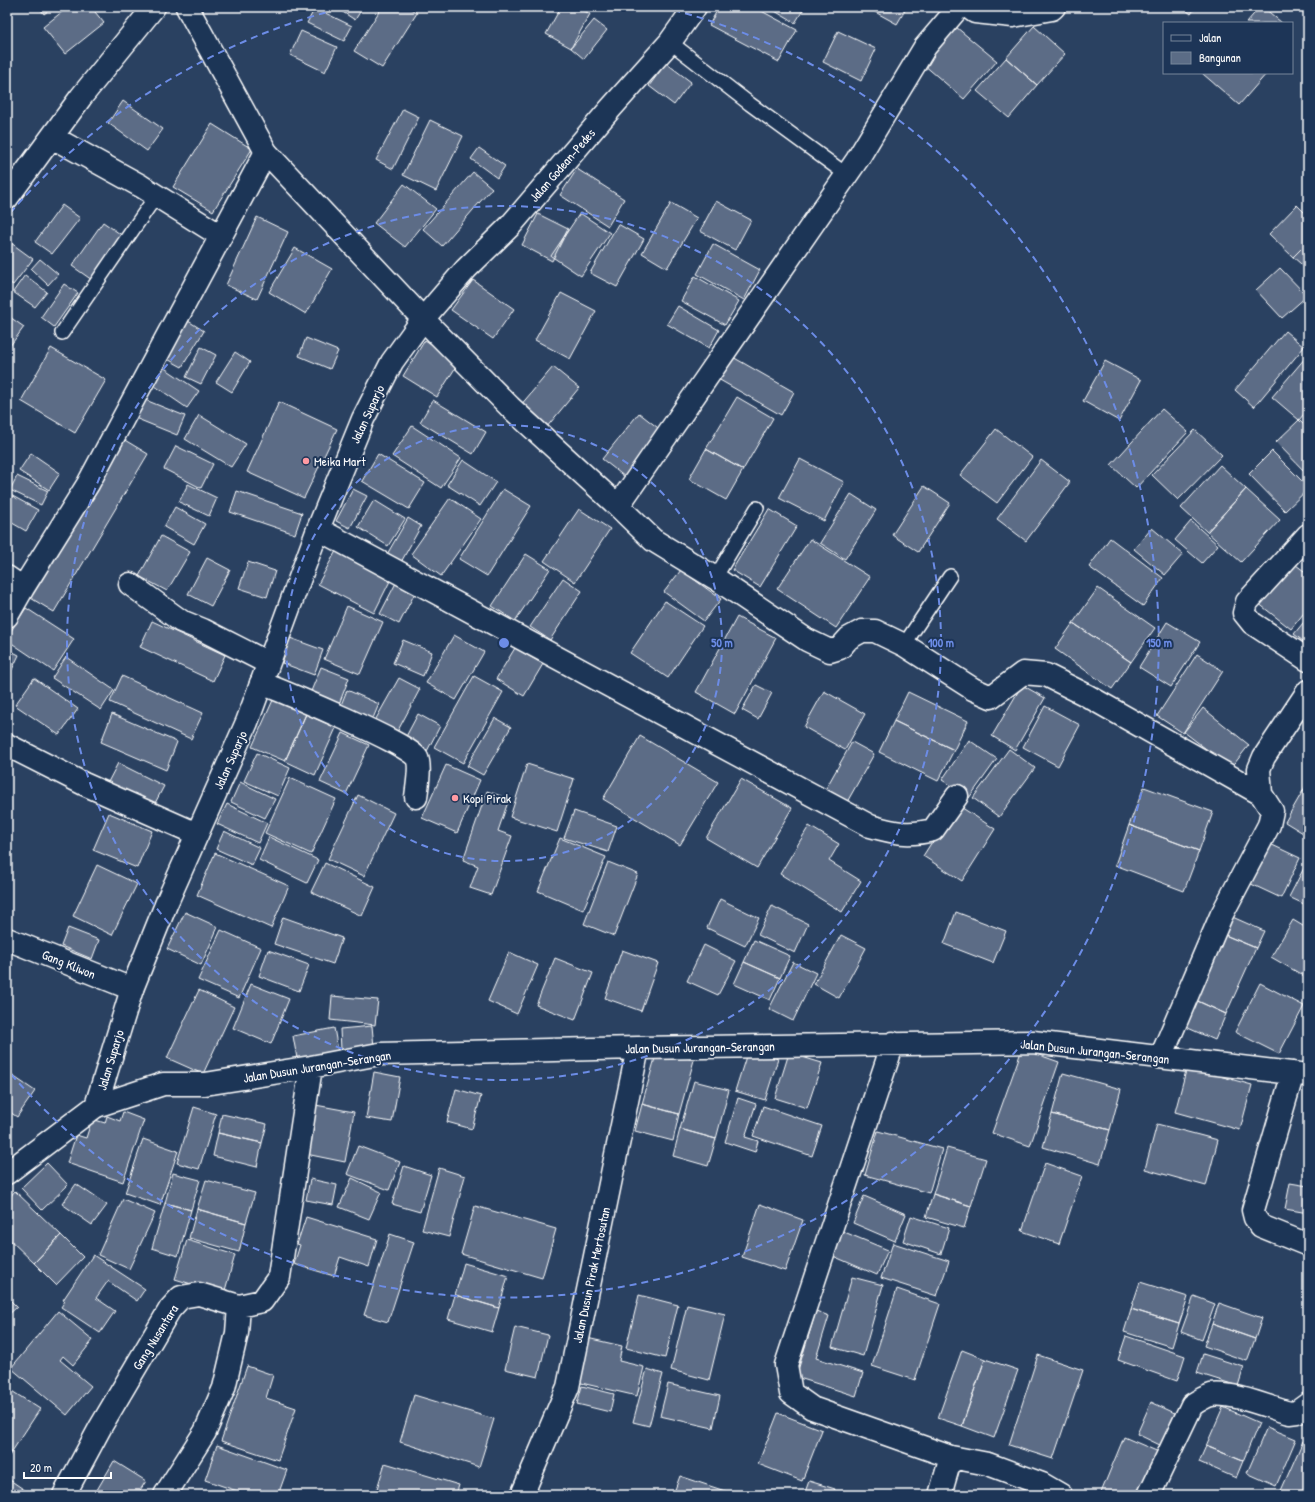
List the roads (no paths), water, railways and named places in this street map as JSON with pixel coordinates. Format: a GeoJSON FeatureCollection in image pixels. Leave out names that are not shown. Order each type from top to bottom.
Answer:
{"type":"FeatureCollection","features":[{"type":"Feature","properties":{"kind":"street"},"geometry":{"type":"LineString","coordinates":[[7,198],[81,97],[154,7]]}},
{"type":"Feature","properties":{"kind":"street"},"geometry":{"type":"LineString","coordinates":[[187,7],[266,152],[423,319],[510,407],[653,540],[715,578],[806,640],[830,651],[840,648],[849,638],[862,631],[875,631],[904,645],[973,689],[990,697],[1023,673],[1046,675],[1086,695],[1261,794],[1272,811],[1269,825],[1221,916],[1161,1057]]}},
{"type":"Feature","properties":{"kind":"street","name":"Jalan Godean-Pedes"},"geometry":{"type":"LineString","coordinates":[[423,319],[466,269],[510,226],[611,108],[670,42],[695,7]]}},
{"type":"Feature","properties":{"kind":"street"},"geometry":{"type":"LineString","coordinates":[[618,506],[847,175],[925,47],[959,7]]}},
{"type":"Feature","properties":{"kind":"street"},"geometry":{"type":"LineString","coordinates":[[968,7],[975,12],[1013,16],[1052,9],[1054,7]]}},
{"type":"Feature","properties":{"kind":"street"},"geometry":{"type":"LineString","coordinates":[[52,137],[156,196],[221,236]]}},
{"type":"Feature","properties":{"kind":"street"},"geometry":{"type":"LineString","coordinates":[[7,616],[15,583],[88,484],[266,152]]}},
{"type":"Feature","properties":{"kind":"street","name":"Jalan Suparjo"},"geometry":{"type":"LineString","coordinates":[[7,1173],[96,1106],[132,989],[167,902],[247,722],[318,529],[363,419],[392,362],[423,319]]}},
{"type":"Feature","properties":{"kind":"street"},"geometry":{"type":"LineString","coordinates":[[318,529],[870,826],[896,833],[919,833],[934,830],[957,796]]}},
{"type":"Feature","properties":{"kind":"street"},"geometry":{"type":"LineString","coordinates":[[1308,535],[1247,602],[1244,613],[1252,623],[1308,660]]}},
{"type":"Feature","properties":{"kind":"street"},"geometry":{"type":"LineString","coordinates":[[130,584],[181,621],[203,630],[265,673],[414,754],[418,762],[416,797]]}},
{"type":"Feature","properties":{"kind":"street"},"geometry":{"type":"LineString","coordinates":[[1261,794],[1259,769],[1264,757],[1308,691]]}},
{"type":"Feature","properties":{"kind":"street"},"geometry":{"type":"LineString","coordinates":[[7,745],[84,784],[197,834]]}},
{"type":"Feature","properties":{"kind":"street","name":"Gang Kliwon"},"geometry":{"type":"LineString","coordinates":[[7,939],[132,989]]}},
{"type":"Feature","properties":{"kind":"street","name":"Jalan Dusun Jurangan-Serangan"},"geometry":{"type":"LineString","coordinates":[[96,1106],[163,1084],[205,1084],[311,1067],[379,1054],[893,1043],[1033,1042],[1300,1074]]}},
{"type":"Feature","properties":{"kind":"street"},"geometry":{"type":"LineString","coordinates":[[893,1043],[786,1365],[791,1393],[812,1408],[951,1457],[988,1464],[1042,1484],[1061,1495]]}},
{"type":"Feature","properties":{"kind":"street","name":"Jalan Dusun Pirak Mertosutan"},"geometry":{"type":"LineString","coordinates":[[522,1495],[568,1387],[638,1048]]}},
{"type":"Feature","properties":{"kind":"street","name":"Gang Nusantara"},"geometry":{"type":"LineString","coordinates":[[64,1495],[101,1426],[170,1309],[177,1301],[181,1297],[199,1294],[239,1306],[262,1301],[279,1277],[311,1067]]}},
{"type":"Feature","properties":{"kind":"street"},"geometry":{"type":"LineString","coordinates":[[1300,1074],[1253,1210],[1255,1218],[1261,1226],[1308,1245]]}},
{"type":"Feature","properties":{"kind":"street"},"geometry":{"type":"LineString","coordinates":[[165,1495],[205,1432],[224,1388],[238,1333],[239,1306]]}},
{"type":"Feature","properties":{"kind":"street"},"geometry":{"type":"LineString","coordinates":[[1149,1495],[1192,1405],[1201,1399],[1212,1395],[1235,1397],[1289,1413],[1297,1412],[1308,1404]]}},
{"type":"Feature","properties":{"kind":"street"},"geometry":{"type":"LineString","coordinates":[[940,1495],[951,1457]]}},
{"type":"Feature","properties":{"kind":"lane"},"geometry":{"type":"LineString","coordinates":[[670,42],[750,104],[847,175]]}},
{"type":"Feature","properties":{"kind":"lane"},"geometry":{"type":"LineString","coordinates":[[62,333],[156,196]]}},
{"type":"Feature","properties":{"kind":"lane"},"geometry":{"type":"LineString","coordinates":[[715,578],[757,508]]}},
{"type":"Feature","properties":{"kind":"lane"},"geometry":{"type":"LineString","coordinates":[[904,645],[950,576]]}},
{"type":"Feature","properties":{"kind":"place","name":"Meika Mart"},"geometry":{"type":"Point","coordinates":[306,461]}},
{"type":"Feature","properties":{"kind":"place","name":"Kopi Pirak"},"geometry":{"type":"Point","coordinates":[455,798]}}]}
